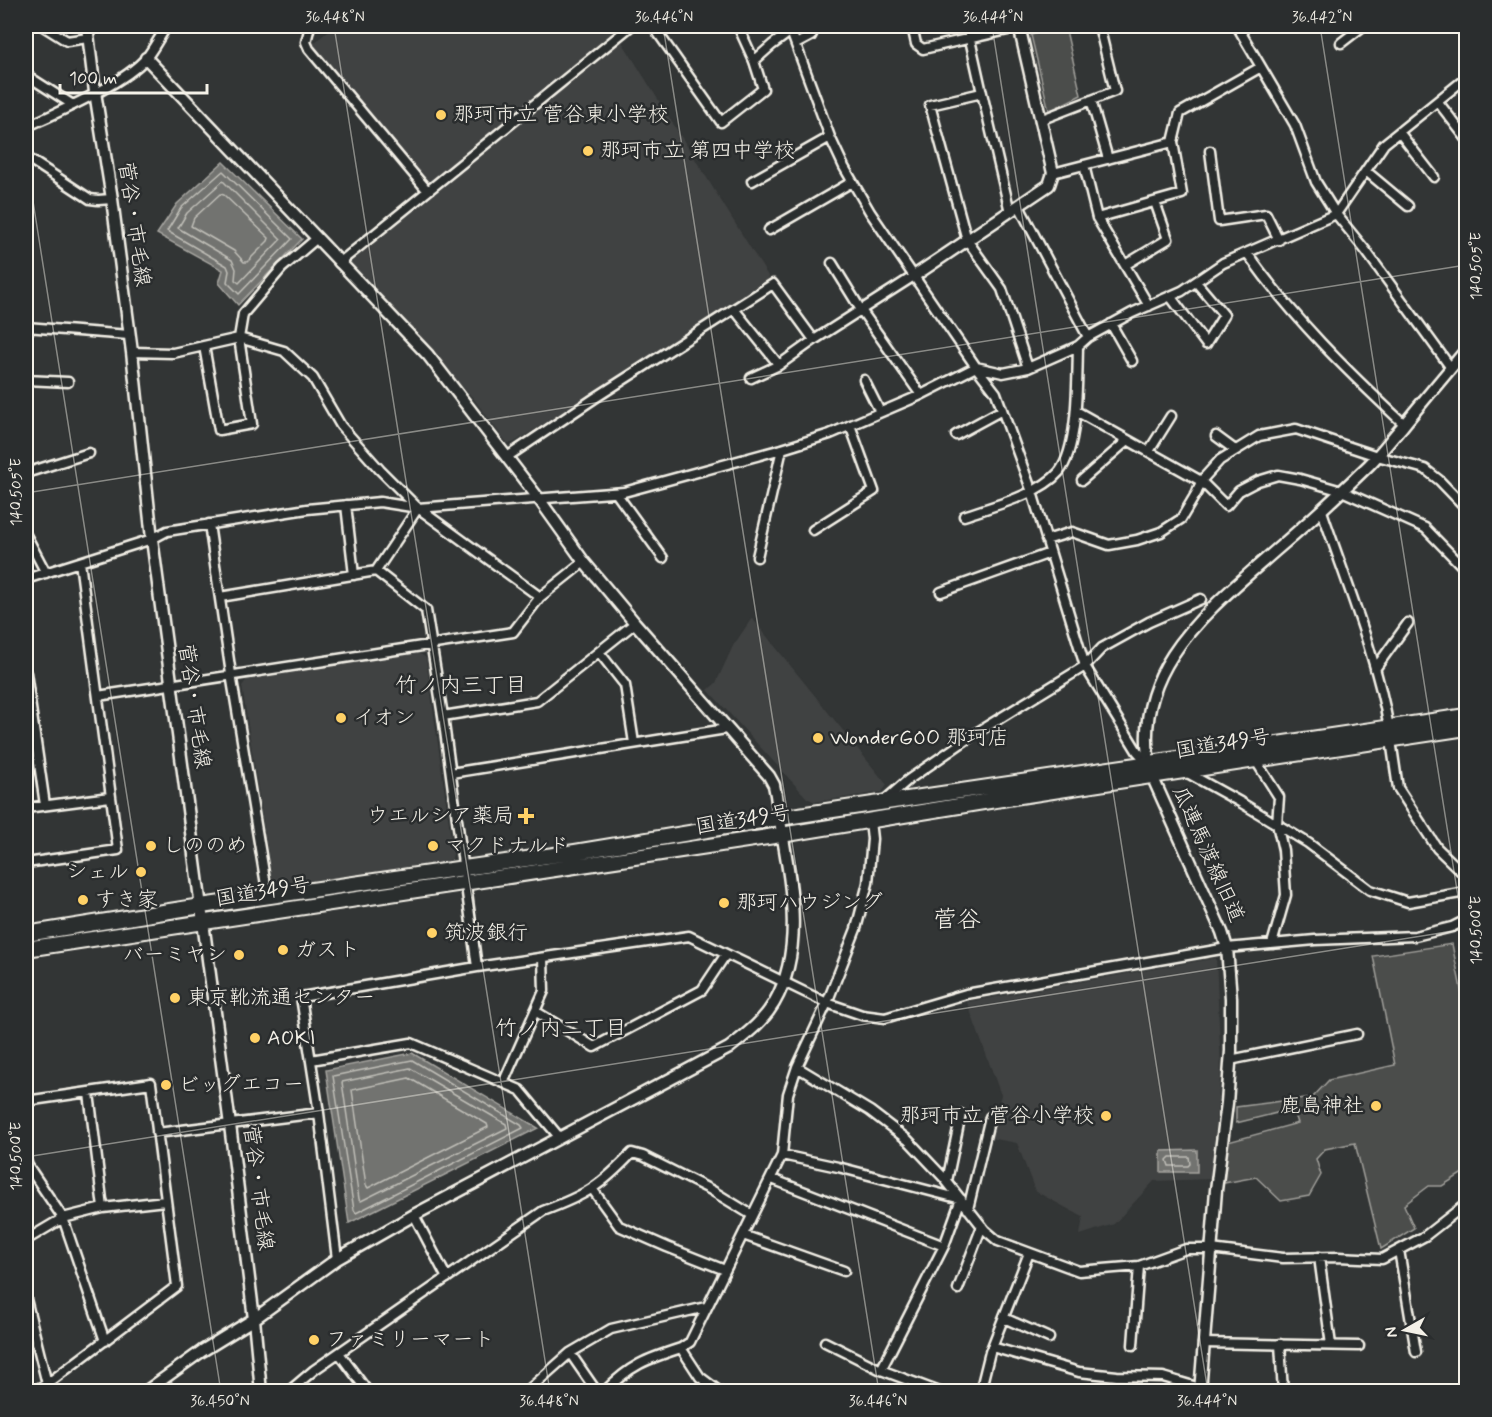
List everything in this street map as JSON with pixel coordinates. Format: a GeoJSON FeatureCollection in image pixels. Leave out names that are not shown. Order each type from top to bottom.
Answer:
{"type":"FeatureCollection","features":[{"type":"Feature","properties":{"kind":"highway","name":"国道349号"},"geometry":{"type":"LineString","coordinates":[[26,949],[870,821],[1150,769],[1183,771],[1256,760],[1390,734],[1467,716]]}},
{"type":"Feature","properties":{"kind":"highway","name":"国道349号"},"geometry":{"type":"LineString","coordinates":[[26,934],[881,803],[1150,769],[1390,734],[1467,728]]}},
{"type":"Feature","properties":{"kind":"street"},"geometry":{"type":"LineString","coordinates":[[43,26],[68,41],[88,38]]}},
{"type":"Feature","properties":{"kind":"street","name":"菅谷・市毛線"},"geometry":{"type":"LineString","coordinates":[[87,26],[132,352],[152,540],[230,1125],[261,1392]]}},
{"type":"Feature","properties":{"kind":"street"},"geometry":{"type":"LineString","coordinates":[[26,127],[73,105],[121,77],[146,58],[167,26]]}},
{"type":"Feature","properties":{"kind":"street"},"geometry":{"type":"LineString","coordinates":[[310,26],[306,42],[309,49],[428,190]]}},
{"type":"Feature","properties":{"kind":"street"},"geometry":{"type":"LineString","coordinates":[[339,263],[631,26]]}},
{"type":"Feature","properties":{"kind":"street"},"geometry":{"type":"LineString","coordinates":[[653,26],[721,122],[763,89],[754,61],[738,26]]}},
{"type":"Feature","properties":{"kind":"street"},"geometry":{"type":"LineString","coordinates":[[796,44],[811,36],[816,26]]}},
{"type":"Feature","properties":{"kind":"street"},"geometry":{"type":"LineString","coordinates":[[751,378],[779,365],[1049,185],[1053,173],[1021,26],[923,49],[916,44],[912,26]]}},
{"type":"Feature","properties":{"kind":"street"},"geometry":{"type":"LineString","coordinates":[[967,26],[982,93],[1014,209],[1088,337]]}},
{"type":"Feature","properties":{"kind":"street"},"geometry":{"type":"LineString","coordinates":[[1040,120],[1115,91],[1099,26]]}},
{"type":"Feature","properties":{"kind":"street"},"geometry":{"type":"LineString","coordinates":[[1237,26],[1295,125],[1316,182],[1336,214],[1366,250],[1450,368]]}},
{"type":"Feature","properties":{"kind":"street"},"geometry":{"type":"LineString","coordinates":[[1341,44],[1364,26]]}},
{"type":"Feature","properties":{"kind":"street"},"geometry":{"type":"LineString","coordinates":[[754,61],[790,28],[830,137],[852,182],[870,212],[996,393],[1032,492],[1085,666],[1150,769]]}},
{"type":"Feature","properties":{"kind":"street"},"geometry":{"type":"LineString","coordinates":[[145,1392],[202,1351],[254,1319],[337,1259],[414,1215],[729,1048],[755,1028],[774,1002],[792,954],[793,927],[793,908],[774,785],[769,776],[584,562],[428,355],[146,58]]}},
{"type":"Feature","properties":{"kind":"street"},"geometry":{"type":"LineString","coordinates":[[1097,219],[1182,194],[1173,142],[1180,113],[1261,67]]}},
{"type":"Feature","properties":{"kind":"street"},"geometry":{"type":"LineString","coordinates":[[26,75],[73,105]]}},
{"type":"Feature","properties":{"kind":"street"},"geometry":{"type":"LineString","coordinates":[[26,579],[152,540],[167,531],[209,524],[380,502],[418,508],[624,492],[830,434],[921,395],[976,367],[1003,373],[1028,368],[1078,346],[1088,337],[1111,324],[1196,282],[1223,263],[1336,214],[1384,144],[1467,78]]}},
{"type":"Feature","properties":{"kind":"street"},"geometry":{"type":"LineString","coordinates":[[982,93],[930,105],[967,240],[1002,289],[1028,368]]}},
{"type":"Feature","properties":{"kind":"street"},"geometry":{"type":"LineString","coordinates":[[1092,100],[1108,159]]}},
{"type":"Feature","properties":{"kind":"street"},"geometry":{"type":"LineString","coordinates":[[1438,102],[1467,138]]}},
{"type":"Feature","properties":{"kind":"street"},"geometry":{"type":"LineString","coordinates":[[1399,132],[1434,177]]}},
{"type":"Feature","properties":{"kind":"street"},"geometry":{"type":"LineString","coordinates":[[752,182],[830,137]]}},
{"type":"Feature","properties":{"kind":"street"},"geometry":{"type":"LineString","coordinates":[[1053,173],[1173,142]]}},
{"type":"Feature","properties":{"kind":"street"},"geometry":{"type":"LineString","coordinates":[[1210,151],[1219,221],[1266,214],[1279,240]]}},
{"type":"Feature","properties":{"kind":"street"},"geometry":{"type":"LineString","coordinates":[[26,157],[90,199],[112,199]]}},
{"type":"Feature","properties":{"kind":"street"},"geometry":{"type":"LineString","coordinates":[[1084,165],[1097,219],[1149,306]]}},
{"type":"Feature","properties":{"kind":"street"},"geometry":{"type":"LineString","coordinates":[[1366,171],[1408,206]]}},
{"type":"Feature","properties":{"kind":"street"},"geometry":{"type":"LineString","coordinates":[[769,230],[852,182]]}},
{"type":"Feature","properties":{"kind":"street"},"geometry":{"type":"LineString","coordinates":[[1125,266],[1168,239],[1155,202]]}},
{"type":"Feature","properties":{"kind":"street"},"geometry":{"type":"LineString","coordinates":[[204,345],[219,430],[252,424],[239,338],[243,314],[282,268],[316,239]]}},
{"type":"Feature","properties":{"kind":"street"},"geometry":{"type":"LineString","coordinates":[[1247,253],[1271,287],[1342,367],[1404,424]]}},
{"type":"Feature","properties":{"kind":"street"},"geometry":{"type":"LineString","coordinates":[[832,263],[861,310],[921,395]]}},
{"type":"Feature","properties":{"kind":"street"},"geometry":{"type":"LineString","coordinates":[[1170,296],[1206,344],[1224,315],[1196,282]]}},
{"type":"Feature","properties":{"kind":"street"},"geometry":{"type":"LineString","coordinates":[[507,457],[773,284],[814,340]]}},
{"type":"Feature","properties":{"kind":"street"},"geometry":{"type":"LineString","coordinates":[[734,309],[779,365]]}},
{"type":"Feature","properties":{"kind":"street"},"geometry":{"type":"LineString","coordinates":[[1111,324],[1132,361]]}},
{"type":"Feature","properties":{"kind":"street"},"geometry":{"type":"LineString","coordinates":[[26,327],[129,334]]}},
{"type":"Feature","properties":{"kind":"street"},"geometry":{"type":"LineString","coordinates":[[132,352],[173,353],[239,338],[284,351],[313,378],[341,426],[418,508],[540,597]]}},
{"type":"Feature","properties":{"kind":"street"},"geometry":{"type":"LineString","coordinates":[[964,516],[1032,492],[1060,471],[1071,446],[1076,411],[1078,346]]}},
{"type":"Feature","properties":{"kind":"street","name":"瓜連馬渡線旧道"},"geometry":{"type":"LineString","coordinates":[[1200,1390],[1211,1249],[1230,1060],[1231,998],[1227,948],[1150,769],[1146,718],[1160,678],[1178,644],[1210,607],[1322,511],[1377,456],[1467,350]]}},
{"type":"Feature","properties":{"kind":"street"},"geometry":{"type":"LineString","coordinates":[[26,380],[68,382]]}},
{"type":"Feature","properties":{"kind":"street"},"geometry":{"type":"LineString","coordinates":[[864,380],[880,412]]}},
{"type":"Feature","properties":{"kind":"street"},"geometry":{"type":"LineString","coordinates":[[956,435],[1002,410]]}},
{"type":"Feature","properties":{"kind":"street"},"geometry":{"type":"LineString","coordinates":[[1076,411],[1201,481],[1226,506],[1239,490],[1258,481],[1278,475],[1300,479],[1342,491],[1425,528],[1467,570]]}},
{"type":"Feature","properties":{"kind":"street"},"geometry":{"type":"LineString","coordinates":[[1149,451],[1171,416]]}},
{"type":"Feature","properties":{"kind":"street"},"geometry":{"type":"LineString","coordinates":[[813,530],[874,491],[850,425]]}},
{"type":"Feature","properties":{"kind":"street"},"geometry":{"type":"LineString","coordinates":[[1046,540],[1072,532],[1109,545],[1137,540],[1161,532],[1181,519],[1201,481],[1220,460],[1259,436],[1296,429],[1425,469],[1467,508]]}},
{"type":"Feature","properties":{"kind":"street"},"geometry":{"type":"LineString","coordinates":[[1216,436],[1235,450]]}},
{"type":"Feature","properties":{"kind":"street"},"geometry":{"type":"LineString","coordinates":[[1082,480],[1128,440]]}},
{"type":"Feature","properties":{"kind":"street"},"geometry":{"type":"LineString","coordinates":[[757,557],[782,449]]}},
{"type":"Feature","properties":{"kind":"street"},"geometry":{"type":"LineString","coordinates":[[26,473],[89,453]]}},
{"type":"Feature","properties":{"kind":"street"},"geometry":{"type":"LineString","coordinates":[[616,492],[663,558]]}},
{"type":"Feature","properties":{"kind":"street"},"geometry":{"type":"LineString","coordinates":[[346,505],[354,575]]}},
{"type":"Feature","properties":{"kind":"street"},"geometry":{"type":"LineString","coordinates":[[220,597],[376,571],[418,508]]}},
{"type":"Feature","properties":{"kind":"street"},"geometry":{"type":"LineString","coordinates":[[1322,511],[1375,669],[1390,734],[1398,788],[1437,848],[1467,876]]}},
{"type":"Feature","properties":{"kind":"street"},"geometry":{"type":"LineString","coordinates":[[209,524],[268,897]]}},
{"type":"Feature","properties":{"kind":"street"},"geometry":{"type":"LineString","coordinates":[[26,535],[46,573]]}},
{"type":"Feature","properties":{"kind":"street"},"geometry":{"type":"LineString","coordinates":[[941,592],[1050,553]]}},
{"type":"Feature","properties":{"kind":"street"},"geometry":{"type":"LineString","coordinates":[[26,863],[117,850],[80,562]]}},
{"type":"Feature","properties":{"kind":"street"},"geometry":{"type":"LineString","coordinates":[[98,696],[513,632],[540,597],[584,562]]}},
{"type":"Feature","properties":{"kind":"street"},"geometry":{"type":"LineString","coordinates":[[376,571],[426,610],[443,716],[477,967]]}},
{"type":"Feature","properties":{"kind":"street"},"geometry":{"type":"LineString","coordinates":[[881,803],[908,780],[976,733],[1085,666],[1102,648],[1149,622],[1201,599]]}},
{"type":"Feature","properties":{"kind":"street"},"geometry":{"type":"LineString","coordinates":[[443,716],[537,701],[635,623]]}},
{"type":"Feature","properties":{"kind":"street"},"geometry":{"type":"LineString","coordinates":[[1375,669],[1408,623]]}},
{"type":"Feature","properties":{"kind":"street"},"geometry":{"type":"LineString","coordinates":[[599,652],[625,685],[634,743]]}},
{"type":"Feature","properties":{"kind":"street"},"geometry":{"type":"LineString","coordinates":[[26,673],[45,805]]}},
{"type":"Feature","properties":{"kind":"street"},"geometry":{"type":"LineString","coordinates":[[451,773],[726,729]]}},
{"type":"Feature","properties":{"kind":"street"},"geometry":{"type":"LineString","coordinates":[[1256,760],[1280,797],[1277,824],[1283,850],[1286,895],[1272,944]]}},
{"type":"Feature","properties":{"kind":"street"},"geometry":{"type":"LineString","coordinates":[[1183,771],[1308,843],[1370,890],[1408,902],[1467,892]]}},
{"type":"Feature","properties":{"kind":"street"},"geometry":{"type":"LineString","coordinates":[[26,808],[110,797]]}},
{"type":"Feature","properties":{"kind":"street"},"geometry":{"type":"LineString","coordinates":[[607,1390],[632,1366],[681,1348],[690,1342],[772,1179],[782,1155],[788,1094],[797,1067],[827,1003],[856,929],[868,883],[872,839],[870,821]]}},
{"type":"Feature","properties":{"kind":"street"},"geometry":{"type":"LineString","coordinates":[[337,1259],[319,1113],[301,997],[477,967],[689,936],[827,1003],[862,1015],[885,1018],[966,994],[1227,948],[1415,936],[1452,927],[1467,920]]}},
{"type":"Feature","properties":{"kind":"street"},"geometry":{"type":"LineString","coordinates":[[536,1011],[594,1047],[702,990],[726,954]]}},
{"type":"Feature","properties":{"kind":"street"},"geometry":{"type":"LineString","coordinates":[[504,1082],[544,991],[543,958]]}},
{"type":"Feature","properties":{"kind":"street"},"geometry":{"type":"LineString","coordinates":[[1230,1060],[1358,1034]]}},
{"type":"Feature","properties":{"kind":"street"},"geometry":{"type":"LineString","coordinates":[[311,1060],[411,1043],[520,1090],[560,1138]]}},
{"type":"Feature","properties":{"kind":"street"},"geometry":{"type":"LineString","coordinates":[[797,1067],[870,1111],[908,1140],[947,1181],[982,1226],[998,1241],[1079,1271],[1139,1266],[1186,1249],[1211,1249],[1283,1258],[1382,1259],[1425,1236],[1467,1204]]}},
{"type":"Feature","properties":{"kind":"street"},"geometry":{"type":"LineString","coordinates":[[26,1101],[151,1083],[177,1286],[105,1341],[49,1388],[31,1392]]}},
{"type":"Feature","properties":{"kind":"street"},"geometry":{"type":"LineString","coordinates":[[89,1092],[103,1208]]}},
{"type":"Feature","properties":{"kind":"street"},"geometry":{"type":"LineString","coordinates":[[157,1133],[319,1113]]}},
{"type":"Feature","properties":{"kind":"street"},"geometry":{"type":"LineString","coordinates":[[947,1181],[962,1114]]}},
{"type":"Feature","properties":{"kind":"street"},"geometry":{"type":"LineString","coordinates":[[968,1209],[990,1117]]}},
{"type":"Feature","properties":{"kind":"street"},"geometry":{"type":"LineString","coordinates":[[288,1392],[314,1370],[543,1211],[593,1190],[610,1177],[632,1153],[643,1156],[711,1190],[752,1215]]}},
{"type":"Feature","properties":{"kind":"street"},"geometry":{"type":"LineString","coordinates":[[782,1155],[961,1199]]}},
{"type":"Feature","properties":{"kind":"street"},"geometry":{"type":"LineString","coordinates":[[26,1165],[63,1218],[105,1341]]}},
{"type":"Feature","properties":{"kind":"street"},"geometry":{"type":"LineString","coordinates":[[772,1179],[916,1233],[944,1246]]}},
{"type":"Feature","properties":{"kind":"street"},"geometry":{"type":"LineString","coordinates":[[593,1190],[619,1226],[725,1269]]}},
{"type":"Feature","properties":{"kind":"street"},"geometry":{"type":"LineString","coordinates":[[881,1370],[944,1246],[961,1199]]}},
{"type":"Feature","properties":{"kind":"street"},"geometry":{"type":"LineString","coordinates":[[26,1240],[63,1218],[103,1208],[165,1201]]}},
{"type":"Feature","properties":{"kind":"street"},"geometry":{"type":"LineString","coordinates":[[414,1215],[447,1278]]}},
{"type":"Feature","properties":{"kind":"street"},"geometry":{"type":"LineString","coordinates":[[958,1289],[982,1226]]}},
{"type":"Feature","properties":{"kind":"street"},"geometry":{"type":"LineString","coordinates":[[743,1235],[844,1271]]}},
{"type":"Feature","properties":{"kind":"street"},"geometry":{"type":"LineString","coordinates":[[1400,1250],[1416,1352]]}},
{"type":"Feature","properties":{"kind":"street"},"geometry":{"type":"LineString","coordinates":[[980,1392],[992,1347],[1029,1253]]}},
{"type":"Feature","properties":{"kind":"street"},"geometry":{"type":"LineString","coordinates":[[1319,1257],[1331,1345]]}},
{"type":"Feature","properties":{"kind":"street"},"geometry":{"type":"LineString","coordinates":[[1133,1346],[1139,1266]]}},
{"type":"Feature","properties":{"kind":"street"},"geometry":{"type":"LineString","coordinates":[[26,1299],[29,1328],[49,1388]]}},
{"type":"Feature","properties":{"kind":"street"},"geometry":{"type":"LineString","coordinates":[[526,1392],[570,1353],[611,1329],[706,1307]]}},
{"type":"Feature","properties":{"kind":"street"},"geometry":{"type":"LineString","coordinates":[[1004,1318],[1050,1338]]}},
{"type":"Feature","properties":{"kind":"street"},"geometry":{"type":"LineString","coordinates":[[825,1342],[881,1370],[940,1392]]}},
{"type":"Feature","properties":{"kind":"street"},"geometry":{"type":"LineString","coordinates":[[1203,1343],[1359,1346]]}},
{"type":"Feature","properties":{"kind":"street"},"geometry":{"type":"LineString","coordinates":[[1280,1344],[1283,1392]]}},
{"type":"Feature","properties":{"kind":"street"},"geometry":{"type":"LineString","coordinates":[[992,1347],[1079,1372],[1163,1377],[1200,1390],[1233,1392]]}},
{"type":"Feature","properties":{"kind":"street"},"geometry":{"type":"LineString","coordinates":[[681,1348],[700,1377],[720,1392]]}},
{"type":"Feature","properties":{"kind":"street"},"geometry":{"type":"LineString","coordinates":[[339,1353],[368,1392]]}},
{"type":"Feature","properties":{"kind":"street"},"geometry":{"type":"LineString","coordinates":[[570,1353],[597,1392]]}},
{"type":"Feature","properties":{"kind":"shaded area","name":"那珂市立 菅谷東小学校"},"geometry":{"type":"Polygon","coordinates":[[[334,26],[621,26],[427,186],[313,44],[334,26]]]}},
{"type":"Feature","properties":{"kind":"shaded area"},"geometry":{"type":"Polygon","coordinates":[[[1065,26],[1081,95],[1049,111],[1031,35],[1065,26]]]}},
{"type":"Feature","properties":{"kind":"shaded area","name":"那珂市立 第四中学校"},"geometry":{"type":"Polygon","coordinates":[[[621,40],[771,281],[513,443],[507,443],[473,398],[349,264],[621,40]]]}},
{"type":"Feature","properties":{"kind":"shaded area"},"geometry":{"type":"Polygon","coordinates":[[[752,618],[887,785],[882,792],[815,802],[807,798],[708,690],[716,683],[733,646],[752,618]]]}},
{"type":"Feature","properties":{"kind":"shaded area"},"geometry":{"type":"Polygon","coordinates":[[[416,651],[426,658],[452,858],[448,862],[273,887],[242,686],[249,676],[416,651]]]}},
{"type":"Feature","properties":{"kind":"shaded area"},"geometry":{"type":"Polygon","coordinates":[[[1452,944],[1466,1014],[1466,1171],[1442,1186],[1429,1186],[1404,1205],[1414,1228],[1381,1249],[1355,1143],[1325,1149],[1316,1159],[1321,1175],[1309,1196],[1281,1201],[1256,1177],[1224,1183],[1228,1142],[1298,1123],[1293,1109],[1236,1123],[1236,1107],[1313,1097],[1329,1080],[1395,1065],[1373,956],[1452,944]]]}},
{"type":"Feature","properties":{"kind":"shaded area","name":"那珂市立 菅谷小学校"},"geometry":{"type":"Polygon","coordinates":[[[1216,958],[1221,1069],[1211,1179],[1154,1181],[1114,1224],[1080,1235],[1083,1217],[1035,1191],[1017,1143],[990,1138],[1001,1095],[967,1002],[1216,958]]]}},
{"type":"Feature","properties":{"kind":"water"},"geometry":{"type":"Polygon","coordinates":[[[223,162],[302,239],[238,305],[219,283],[223,270],[157,234],[177,204],[223,162]]]}},
{"type":"Feature","properties":{"kind":"water"},"geometry":{"type":"Polygon","coordinates":[[[412,1053],[538,1128],[349,1223],[326,1070],[412,1053]]]}},
{"type":"Feature","properties":{"kind":"water"},"geometry":{"type":"Polygon","coordinates":[[[1197,1150],[1197,1172],[1161,1172],[1161,1151],[1197,1150]]]}},
{"type":"Feature","properties":{"kind":"place","name":"那珂市立 菅谷東小学校"},"geometry":{"type":"Point","coordinates":[441,115]}},
{"type":"Feature","properties":{"kind":"place","name":"那珂市立 第四中学校"},"geometry":{"type":"Point","coordinates":[588,151]}},
{"type":"Feature","properties":{"kind":"place","name":"イオン"},"geometry":{"type":"Point","coordinates":[341,718]}},
{"type":"Feature","properties":{"kind":"place","name":"WonderGOO 那珂店"},"geometry":{"type":"Point","coordinates":[818,738]}},
{"type":"Feature","properties":{"kind":"place","name":"ウエルシア薬局"},"geometry":{"type":"Point","coordinates":[526,816]}},
{"type":"Feature","properties":{"kind":"place","name":"しののめ"},"geometry":{"type":"Point","coordinates":[151,846]}},
{"type":"Feature","properties":{"kind":"place","name":"マクドナルド"},"geometry":{"type":"Point","coordinates":[433,846]}},
{"type":"Feature","properties":{"kind":"place","name":"シェル"},"geometry":{"type":"Point","coordinates":[141,872]}},
{"type":"Feature","properties":{"kind":"place","name":"すき家"},"geometry":{"type":"Point","coordinates":[83,900]}},
{"type":"Feature","properties":{"kind":"place","name":"那珂ハウジング"},"geometry":{"type":"Point","coordinates":[724,903]}},
{"type":"Feature","properties":{"kind":"place","name":"筑波銀行"},"geometry":{"type":"Point","coordinates":[432,933]}},
{"type":"Feature","properties":{"kind":"place","name":"ガスト"},"geometry":{"type":"Point","coordinates":[283,950]}},
{"type":"Feature","properties":{"kind":"place","name":"バーミヤン"},"geometry":{"type":"Point","coordinates":[239,955]}},
{"type":"Feature","properties":{"kind":"place","name":"東京靴流通センター"},"geometry":{"type":"Point","coordinates":[175,998]}},
{"type":"Feature","properties":{"kind":"place","name":"AOKI"},"geometry":{"type":"Point","coordinates":[255,1038]}},
{"type":"Feature","properties":{"kind":"place","name":"ビッグエコー"},"geometry":{"type":"Point","coordinates":[166,1085]}},
{"type":"Feature","properties":{"kind":"place","name":"鹿島神社"},"geometry":{"type":"Point","coordinates":[1376,1106]}},
{"type":"Feature","properties":{"kind":"place","name":"那珂市立 菅谷小学校"},"geometry":{"type":"Point","coordinates":[1106,1116]}},
{"type":"Feature","properties":{"kind":"place","name":"ファミリーマート"},"geometry":{"type":"Point","coordinates":[314,1340]}},
{"type":"Feature","properties":{"kind":"district","name":"竹ノ内三丁目"},"geometry":{"type":"Point","coordinates":[461,686]}},
{"type":"Feature","properties":{"kind":"district","name":"菅谷"},"geometry":{"type":"Point","coordinates":[957,920]}},
{"type":"Feature","properties":{"kind":"district","name":"竹ノ内二丁目"},"geometry":{"type":"Point","coordinates":[561,1029]}}]}
